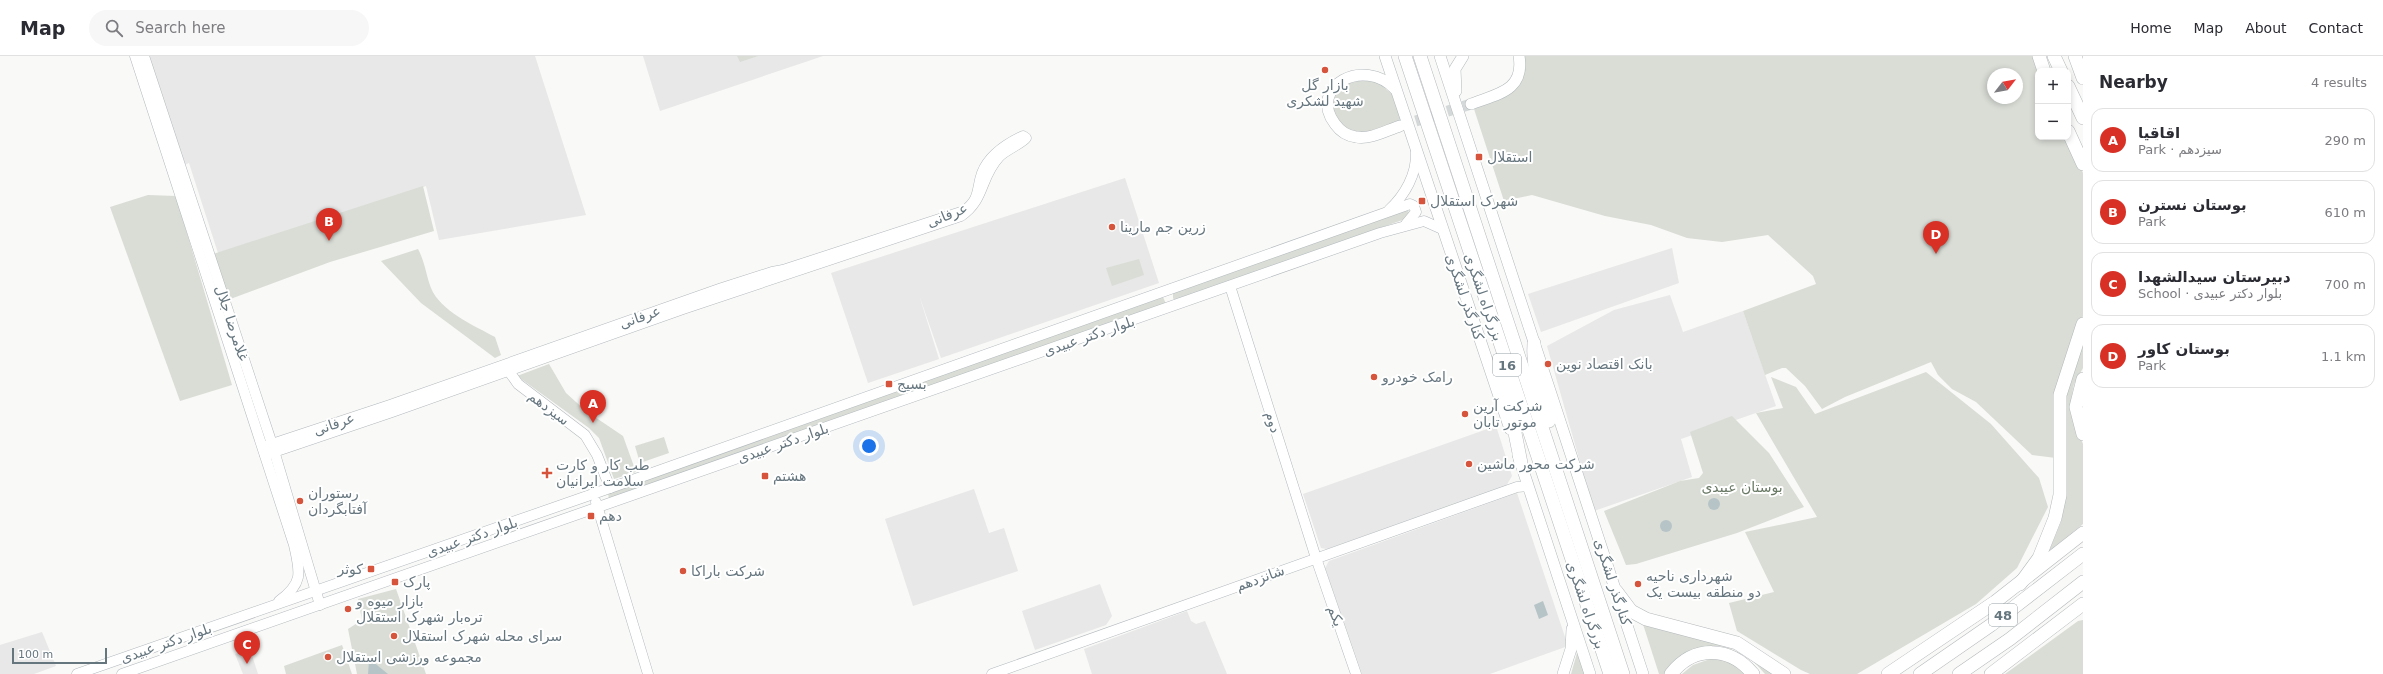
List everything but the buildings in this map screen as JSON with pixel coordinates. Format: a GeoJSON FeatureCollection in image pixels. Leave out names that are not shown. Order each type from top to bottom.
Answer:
{"type":"FeatureCollection","features":[{"type":"Feature","properties":{"kind":"highway","name":"بزرگراه لشگری"},"geometry":{"type":"LineString","coordinates":[[1405,56],[1610,674]]}},
{"type":"Feature","properties":{"kind":"highway","name":"بزرگراه لشگری"},"geometry":{"type":"LineString","coordinates":[[1420,56],[1623,674]]}},
{"type":"Feature","properties":{"kind":"highway"},"geometry":{"type":"LineString","coordinates":[[2039,56],[2043,68]]}},
{"type":"Feature","properties":{"kind":"highway"},"geometry":{"type":"LineString","coordinates":[[2054,56],[2060,68]]}},
{"type":"Feature","properties":{"kind":"highway"},"geometry":{"type":"LineString","coordinates":[[2075,56],[2083,78]]}},
{"type":"Feature","properties":{"kind":"highway"},"geometry":{"type":"LineString","coordinates":[[2071,92],[2083,118]]}},
{"type":"Feature","properties":{"kind":"highway"},"geometry":{"type":"LineString","coordinates":[[2071,138],[2083,164]]}},
{"type":"Feature","properties":{"kind":"highway"},"geometry":{"type":"LineString","coordinates":[[1490,314],[1521,463]]}},
{"type":"Feature","properties":{"kind":"highway"},"geometry":{"type":"LineString","coordinates":[[2020,584],[2039,558],[2055,518],[2060,488],[2060,395],[2083,324]]}},
{"type":"Feature","properties":{"kind":"highway"},"geometry":{"type":"LineString","coordinates":[[1534,343],[1533,354],[1538,380],[1556,444],[1566,497]]}},
{"type":"Feature","properties":{"kind":"highway"},"geometry":{"type":"LineString","coordinates":[[2083,379],[2076,408],[2083,434]]}},
{"type":"Feature","properties":{"kind":"highway"},"geometry":{"type":"LineString","coordinates":[[1888,674],[1929,648],[2020,584],[2083,533]]}},
{"type":"Feature","properties":{"kind":"highway"},"geometry":{"type":"LineString","coordinates":[[2021,600],[2083,542]]}},
{"type":"Feature","properties":{"kind":"highway","name":"48"},"geometry":{"type":"LineString","coordinates":[[1920,674],[1991,625],[2021,600],[2083,554]]}},
{"type":"Feature","properties":{"kind":"highway","name":"48"},"geometry":{"type":"LineString","coordinates":[[1959,674],[2010,639],[2080,585]]}},
{"type":"Feature","properties":{"kind":"highway"},"geometry":{"type":"LineString","coordinates":[[1616,591],[1631,611],[1646,619],[1737,643],[1784,674]]}},
{"type":"Feature","properties":{"kind":"highway"},"geometry":{"type":"LineString","coordinates":[[1992,674],[2083,604]]}},
{"type":"Feature","properties":{"kind":"highway"},"geometry":{"type":"LineString","coordinates":[[2054,627],[2083,613]]}},
{"type":"Feature","properties":{"kind":"highway"},"geometry":{"type":"LineString","coordinates":[[1900,674],[1929,648]]}},
{"type":"Feature","properties":{"kind":"highway"},"geometry":{"type":"LineString","coordinates":[[1671,674],[1696,654],[1712,652],[1738,659],[1753,674]]}},
{"type":"Feature","properties":{"kind":"main road","name":"غلامرضا جلال"},"geometry":{"type":"LineString","coordinates":[[135,56],[320,605]]}},
{"type":"Feature","properties":{"kind":"main road","name":"غلامرضا جلال"},"geometry":{"type":"LineString","coordinates":[[144,56],[268,450],[294,545],[299,568],[298,580],[294,588],[269,608]]}},
{"type":"Feature","properties":{"kind":"main road","name":"کنارگذر لشگری"},"geometry":{"type":"LineString","coordinates":[[1385,56],[1590,674]]}},
{"type":"Feature","properties":{"kind":"main road","name":"کنارگذر لشگری"},"geometry":{"type":"LineString","coordinates":[[1440,56],[1643,674]]}},
{"type":"Feature","properties":{"kind":"main road"},"geometry":{"type":"LineString","coordinates":[[1458,111],[1459,106],[1454,84],[1455,70],[1463,56]]}},
{"type":"Feature","properties":{"kind":"main road"},"geometry":{"type":"LineString","coordinates":[[1471,104],[1504,92],[1513,85],[1519,72],[1518,56]]}},
{"type":"Feature","properties":{"kind":"main road"},"geometry":{"type":"LineString","coordinates":[[1398,93],[1388,81],[1378,74],[1366,71],[1354,71],[1345,75],[1334,85],[1328,100],[1329,110],[1336,126],[1346,134],[1356,137],[1372,136],[1400,126]]}},
{"type":"Feature","properties":{"kind":"main road","name":"عرفانی"},"geometry":{"type":"LineString","coordinates":[[1023,136],[1026,138],[1024,142],[1011,146],[999,157],[990,169],[980,197],[972,208],[961,216],[268,450],[722,288],[783,270],[964,210],[973,204],[978,194],[982,174],[990,158],[1012,141],[1023,136]]}},
{"type":"Feature","properties":{"kind":"main road"},"geometry":{"type":"LineString","coordinates":[[1386,212],[1400,198],[1412,177],[1416,159],[1416,148]]}},
{"type":"Feature","properties":{"kind":"main road","name":"بلوار دکتر عبیدی"},"geometry":{"type":"LineString","coordinates":[[77,674],[610,488],[1404,205],[1414,206],[1416,212],[1406,224]]}},
{"type":"Feature","properties":{"kind":"main road","name":"بلوار دکتر عبیدی"},"geometry":{"type":"LineString","coordinates":[[122,674],[1406,224],[1424,220],[1442,229]]}},
{"type":"Feature","properties":{"kind":"main road","name":"دوم"},"geometry":{"type":"LineString","coordinates":[[1230,286],[1316,558]]}},
{"type":"Feature","properties":{"kind":"main road","name":"سیزدهم"},"geometry":{"type":"LineString","coordinates":[[508,370],[518,384],[585,435],[597,455],[610,488]]}},
{"type":"Feature","properties":{"kind":"main road","name":"شانزدهم"},"geometry":{"type":"LineString","coordinates":[[992,674],[1517,487],[1528,486]]}},
{"type":"Feature","properties":{"kind":"main road"},"geometry":{"type":"LineString","coordinates":[[593,494],[648,674]]}},
{"type":"Feature","properties":{"kind":"main road","name":"یکم"},"geometry":{"type":"LineString","coordinates":[[1316,558],[1356,674]]}},
{"type":"Feature","properties":{"kind":"main road"},"geometry":{"type":"LineString","coordinates":[[1563,674],[1571,649],[1572,619]]}},
{"type":"Feature","properties":{"kind":"shaded area"},"geometry":{"type":"Polygon","coordinates":[[[149,56],[535,56],[586,215],[439,240],[426,186],[218,253],[189,163],[184,165],[149,56]]]}},
{"type":"Feature","properties":{"kind":"shaded area"},"geometry":{"type":"Polygon","coordinates":[[[643,56],[823,56],[660,111],[643,56]]]}},
{"type":"Feature","properties":{"kind":"shaded area"},"geometry":{"type":"Polygon","coordinates":[[[1125,178],[1159,283],[941,358],[919,295],[939,359],[868,383],[831,273],[1125,178]]]}},
{"type":"Feature","properties":{"kind":"shaded area"},"geometry":{"type":"Polygon","coordinates":[[[1672,248],[1679,283],[1541,332],[1528,294],[1672,248]]]}},
{"type":"Feature","properties":{"kind":"shaded area"},"geometry":{"type":"Polygon","coordinates":[[[1670,295],[1683,332],[1743,311],[1776,406],[1681,439],[1692,477],[1594,511],[1547,346],[1614,310],[1670,295]]]}},
{"type":"Feature","properties":{"kind":"shaded area"},"geometry":{"type":"Polygon","coordinates":[[[1496,426],[1512,476],[1506,486],[1327,549],[1321,548],[1303,494],[1496,426]]]}},
{"type":"Feature","properties":{"kind":"shaded area"},"geometry":{"type":"Polygon","coordinates":[[[974,489],[989,533],[1004,528],[1018,571],[913,606],[885,519],[974,489]]]}},
{"type":"Feature","properties":{"kind":"shaded area"},"geometry":{"type":"Polygon","coordinates":[[[1517,493],[1568,646],[1490,674],[1362,674],[1325,568],[1329,561],[1517,493]]]}},
{"type":"Feature","properties":{"kind":"shaded area"},"geometry":{"type":"Polygon","coordinates":[[[1714,498],[1718,500],[1720,504],[1718,508],[1714,510],[1710,508],[1708,504],[1710,500],[1714,498]]]}},
{"type":"Feature","properties":{"kind":"shaded area"},"geometry":{"type":"Polygon","coordinates":[[[1666,520],[1670,522],[1672,526],[1670,530],[1666,532],[1662,530],[1660,526],[1662,522],[1666,520]]]}},
{"type":"Feature","properties":{"kind":"shaded area"},"geometry":{"type":"Polygon","coordinates":[[[1100,584],[1112,616],[1106,625],[1035,650],[1022,611],[1100,584]]]}},
{"type":"Feature","properties":{"kind":"shaded area"},"geometry":{"type":"Polygon","coordinates":[[[1543,601],[1548,615],[1539,619],[1534,605],[1543,601]]]}},
{"type":"Feature","properties":{"kind":"shaded area"},"geometry":{"type":"Polygon","coordinates":[[[1187,611],[1191,621],[1196,624],[1205,621],[1227,674],[1092,674],[1084,649],[1187,611]]]}},
{"type":"Feature","properties":{"kind":"shaded area"},"geometry":{"type":"Polygon","coordinates":[[[42,632],[56,666],[34,674],[0,674],[0,645],[42,632]]]}},
{"type":"Feature","properties":{"kind":"shaded area"},"geometry":{"type":"Polygon","coordinates":[[[250,649],[258,674],[243,674],[235,654],[250,649]]]}},
{"type":"Feature","properties":{"kind":"shaded area"},"geometry":{"type":"Polygon","coordinates":[[[369,661],[372,661],[388,674],[368,674],[369,661]]]}},
{"type":"Feature","properties":{"kind":"green space"},"geometry":{"type":"Polygon","coordinates":[[[737,56],[758,56],[740,62],[737,56]]]}},
{"type":"Feature","properties":{"kind":"green space"},"geometry":{"type":"Polygon","coordinates":[[[1521,56],[2033,56],[2037,68],[2035,68],[2035,140],[2068,140],[2083,173],[2083,316],[2069,355],[2056,458],[2032,455],[1976,402],[1952,389],[1938,375],[1931,362],[1845,397],[1822,409],[1805,386],[1786,368],[1782,368],[1765,375],[1743,311],[1816,284],[1813,276],[1768,235],[1722,242],[1687,238],[1651,225],[1605,216],[1532,195],[1504,201],[1474,109],[1507,93],[1521,56]]]}},
{"type":"Feature","properties":{"kind":"green space"},"geometry":{"type":"Polygon","coordinates":[[[1368,74],[1393,95],[1402,123],[1390,128],[1352,134],[1333,116],[1333,90],[1368,74]]]}},
{"type":"Feature","properties":{"kind":"green space"},"geometry":{"type":"Polygon","coordinates":[[[423,186],[434,231],[330,262],[225,301],[210,255],[423,186]]]}},
{"type":"Feature","properties":{"kind":"green space"},"geometry":{"type":"Polygon","coordinates":[[[148,195],[176,196],[232,385],[180,401],[110,207],[148,195]]]}},
{"type":"Feature","properties":{"kind":"green space"},"geometry":{"type":"Polygon","coordinates":[[[1407,210],[1410,213],[1408,218],[1175,301],[1173,298],[1173,293],[1407,210]]]}},
{"type":"Feature","properties":{"kind":"green space"},"geometry":{"type":"Polygon","coordinates":[[[418,249],[431,288],[442,304],[468,323],[495,337],[501,355],[495,358],[421,303],[381,261],[418,249]]]}},
{"type":"Feature","properties":{"kind":"green space"},"geometry":{"type":"Polygon","coordinates":[[[1139,259],[1144,275],[1112,286],[1106,268],[1139,259]]]}},
{"type":"Feature","properties":{"kind":"green space"},"geometry":{"type":"Polygon","coordinates":[[[1163,297],[1166,304],[609,499],[608,493],[1163,297]]]}},
{"type":"Feature","properties":{"kind":"green space"},"geometry":{"type":"Polygon","coordinates":[[[2083,333],[2083,368],[2074,384],[2071,399],[2072,417],[2083,444],[2083,524],[2049,551],[2061,522],[2065,490],[2064,409],[2067,387],[2083,333]]]}},
{"type":"Feature","properties":{"kind":"green space"},"geometry":{"type":"Polygon","coordinates":[[[549,364],[566,393],[586,411],[623,436],[636,472],[614,479],[599,438],[589,428],[517,376],[549,364]]]}},
{"type":"Feature","properties":{"kind":"green space"},"geometry":{"type":"Polygon","coordinates":[[[1926,372],[1991,424],[2039,478],[2048,507],[2017,568],[1976,604],[1857,674],[1810,674],[1737,631],[1729,603],[1774,592],[1745,532],[1817,517],[1756,413],[1783,408],[1771,377],[1796,387],[1815,414],[1926,372]]]}},
{"type":"Feature","properties":{"kind":"green space","name":"بوستان عیبدی"},"geometry":{"type":"Polygon","coordinates":[[[1732,416],[1769,453],[1804,507],[1737,533],[1636,564],[1626,565],[1604,511],[1680,481],[1699,478],[1703,473],[1690,432],[1732,416]]]}},
{"type":"Feature","properties":{"kind":"green space"},"geometry":{"type":"Polygon","coordinates":[[[664,437],[669,453],[640,463],[635,446],[664,437]]]}},
{"type":"Feature","properties":{"kind":"green space"},"geometry":{"type":"Polygon","coordinates":[[[396,589],[426,674],[357,674],[348,629],[362,620],[358,599],[396,589]]]}},
{"type":"Feature","properties":{"kind":"green space"},"geometry":{"type":"Polygon","coordinates":[[[2083,620],[2083,674],[2005,674],[2078,621],[2083,620]]]}},
{"type":"Feature","properties":{"kind":"green space"},"geometry":{"type":"Polygon","coordinates":[[[1642,621],[1732,643],[1778,674],[1765,674],[1754,662],[1732,648],[1710,646],[1700,648],[1689,653],[1680,658],[1666,674],[1659,674],[1642,621]]]}},
{"type":"Feature","properties":{"kind":"green space","name":"مجموعه ورزشی استقلال"},"geometry":{"type":"Polygon","coordinates":[[[342,645],[352,674],[286,674],[284,666],[342,645]]]}},
{"type":"Feature","properties":{"kind":"green space"},"geometry":{"type":"Polygon","coordinates":[[[1579,646],[1588,674],[1571,674],[1579,646]]]}},
{"type":"Feature","properties":{"kind":"green space"},"geometry":{"type":"Polygon","coordinates":[[[1713,658],[1728,660],[1749,674],[1682,674],[1693,665],[1713,658]]]}},
{"type":"Feature","properties":{"kind":"tunnel"},"geometry":{"type":"LineString","coordinates":[[1400,126],[1471,104]]}},
{"type":"Feature","properties":{"kind":"place","name":"بازار گل شهید لشکری"},"geometry":{"type":"Point","coordinates":[1325,70]}},
{"type":"Feature","properties":{"kind":"place","name":"استقلال"},"geometry":{"type":"Point","coordinates":[1479,157]}},
{"type":"Feature","properties":{"kind":"place","name":"شهرک استقلال"},"geometry":{"type":"Point","coordinates":[1422,201]}},
{"type":"Feature","properties":{"kind":"place","name":"زرین جم مارینا"},"geometry":{"type":"Point","coordinates":[1112,227]}},
{"type":"Feature","properties":{"kind":"place","name":"بوستان نسترن"},"geometry":{"type":"Point","coordinates":[329,241]}},
{"type":"Feature","properties":{"kind":"place","name":"بوستان کاور"},"geometry":{"type":"Point","coordinates":[1936,254]}},
{"type":"Feature","properties":{"kind":"place","name":"بانک اقتصاد نوین"},"geometry":{"type":"Point","coordinates":[1548,364]}},
{"type":"Feature","properties":{"kind":"place","name":"رامک خودرو"},"geometry":{"type":"Point","coordinates":[1374,377]}},
{"type":"Feature","properties":{"kind":"place","name":"بسیج"},"geometry":{"type":"Point","coordinates":[889,384]}},
{"type":"Feature","properties":{"kind":"place","name":"شرکت آرین موتور تابان"},"geometry":{"type":"Point","coordinates":[1465,414]}},
{"type":"Feature","properties":{"kind":"place","name":"اقاقیا"},"geometry":{"type":"Point","coordinates":[593,423]}},
{"type":"Feature","properties":{"kind":"place","name":"شرکت محور ماشین"},"geometry":{"type":"Point","coordinates":[1469,464]}},
{"type":"Feature","properties":{"kind":"place","name":"طب کار و کارت سلامت ایرانیان"},"geometry":{"type":"Point","coordinates":[547,473]}},
{"type":"Feature","properties":{"kind":"place","name":"هشتم"},"geometry":{"type":"Point","coordinates":[765,476]}},
{"type":"Feature","properties":{"kind":"place","name":"رستوران آفتابگردان"},"geometry":{"type":"Point","coordinates":[300,501]}},
{"type":"Feature","properties":{"kind":"place","name":"دهم"},"geometry":{"type":"Point","coordinates":[591,516]}},
{"type":"Feature","properties":{"kind":"place","name":"کوثر"},"geometry":{"type":"Point","coordinates":[371,569]}},
{"type":"Feature","properties":{"kind":"place","name":"شرکت باراکا"},"geometry":{"type":"Point","coordinates":[683,571]}},
{"type":"Feature","properties":{"kind":"place","name":"پارک"},"geometry":{"type":"Point","coordinates":[395,582]}},
{"type":"Feature","properties":{"kind":"place","name":"شهرداری ناحیه دو منطقه بیست یک"},"geometry":{"type":"Point","coordinates":[1638,584]}},
{"type":"Feature","properties":{"kind":"place","name":"بازار میوه و تره‌بار شهرک استقلال"},"geometry":{"type":"Point","coordinates":[348,609]}},
{"type":"Feature","properties":{"kind":"place","name":"سرای محله شهرک استقلال"},"geometry":{"type":"Point","coordinates":[394,636]}},
{"type":"Feature","properties":{"kind":"place","name":"مجموعه ورزشی استقلال"},"geometry":{"type":"Point","coordinates":[328,657]}},
{"type":"Feature","properties":{"kind":"place","name":"دبیرستان سیدالشهدا"},"geometry":{"type":"Point","coordinates":[247,664]}}]}
